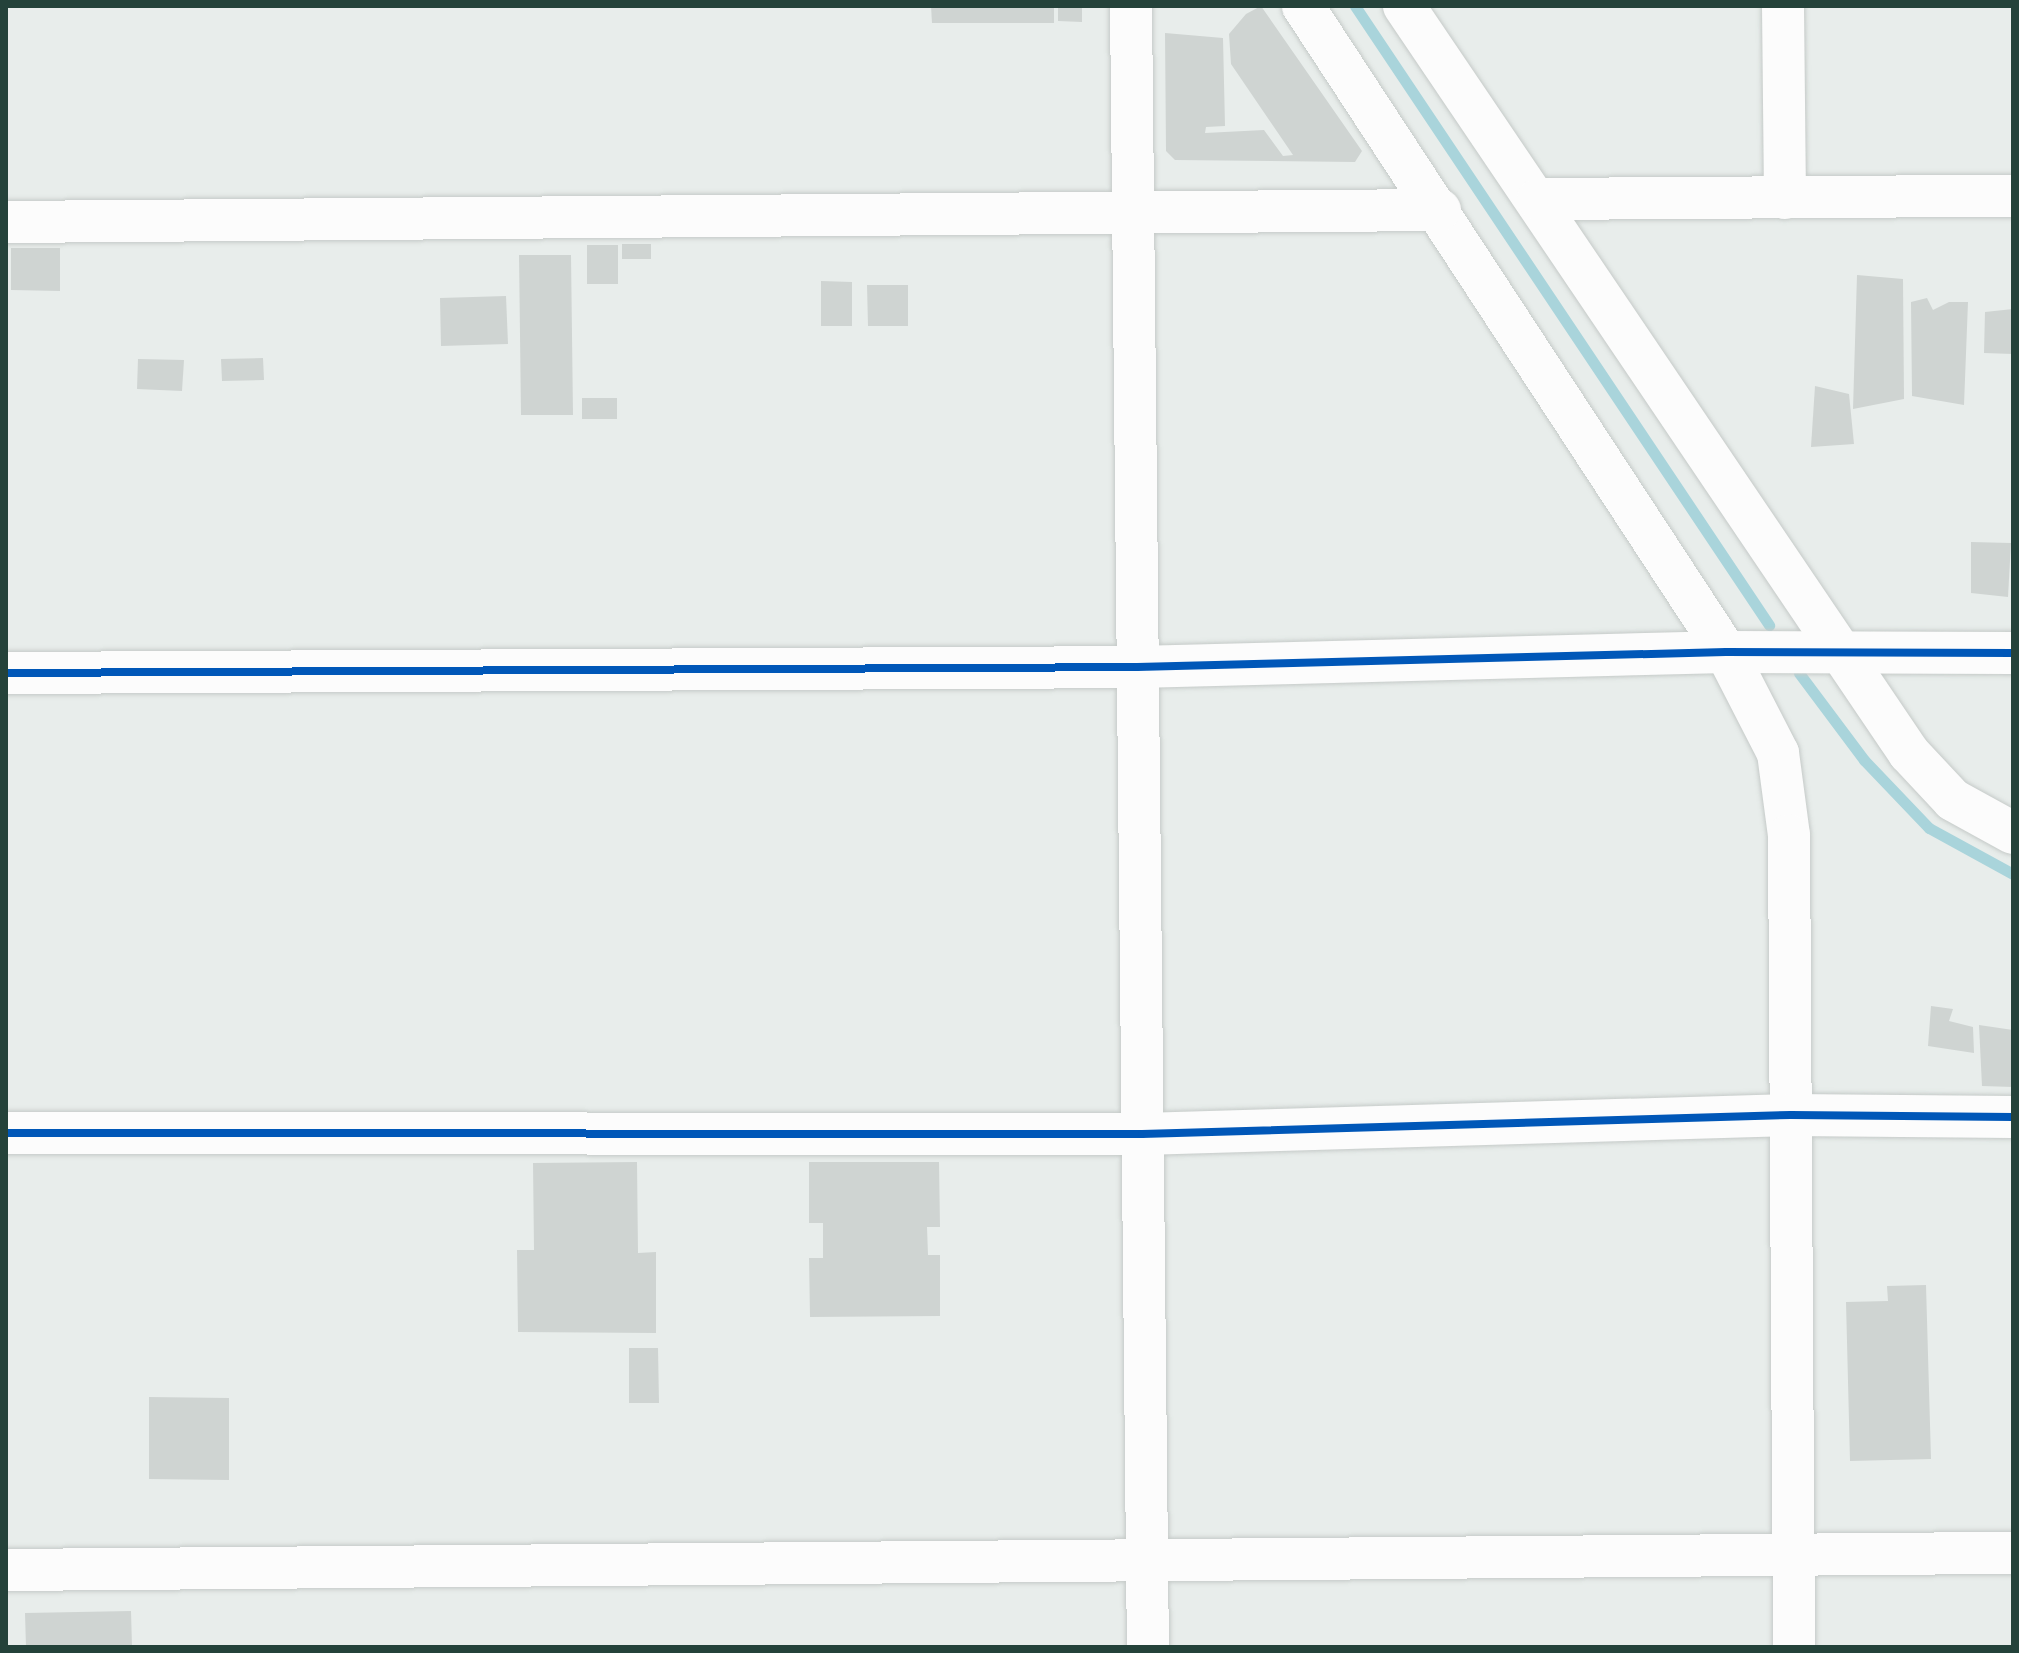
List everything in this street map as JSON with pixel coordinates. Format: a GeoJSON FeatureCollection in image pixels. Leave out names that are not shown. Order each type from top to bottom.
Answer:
{"type":"FeatureCollection","features":[{"type":"Feature","properties":{"kind":"street"},"geometry":{"type":"LineString","coordinates":[[1131,6],[1148,1647]]}},
{"type":"Feature","properties":{"kind":"street"},"geometry":{"type":"LineString","coordinates":[[1303,6],[1736,652],[1765,718],[1785,787],[1791,1115],[1794,1647]]}},
{"type":"Feature","properties":{"kind":"street"},"geometry":{"type":"LineString","coordinates":[[1404,6],[1538,199],[1838,653],[1909,753],[1953,800],[2013,833]]}},
{"type":"Feature","properties":{"kind":"street"},"geometry":{"type":"LineString","coordinates":[[1783,6],[1785,198]]}},
{"type":"Feature","properties":{"kind":"street"},"geometry":{"type":"LineString","coordinates":[[1538,199],[2013,196]]}},
{"type":"Feature","properties":{"kind":"street"},"geometry":{"type":"LineString","coordinates":[[6,222],[1440,210]]}},
{"type":"Feature","properties":{"kind":"street"},"geometry":{"type":"LineString","coordinates":[[6,673],[1137,667],[1736,652],[2013,653]]}},
{"type":"Feature","properties":{"kind":"street"},"geometry":{"type":"LineString","coordinates":[[6,1133],[1142,1134],[1791,1115],[2013,1117]]}},
{"type":"Feature","properties":{"kind":"street"},"geometry":{"type":"LineString","coordinates":[[6,1570],[2013,1553]]}},
{"type":"Feature","properties":{"kind":"building"},"geometry":{"type":"Polygon","coordinates":[[[931,6],[1054,6],[1054,23],[932,23],[931,6]]]}},
{"type":"Feature","properties":{"kind":"building"},"geometry":{"type":"Polygon","coordinates":[[[1058,6],[1082,6],[1082,22],[1058,21],[1058,6]]]}},
{"type":"Feature","properties":{"kind":"building"},"geometry":{"type":"Polygon","coordinates":[[[1261,6],[1362,151],[1355,162],[1175,160],[1166,151],[1165,33],[1223,38],[1225,126],[1206,127],[1205,133],[1264,130],[1283,156],[1293,155],[1231,64],[1229,34],[1246,14],[1261,6]]]}},
{"type":"Feature","properties":{"kind":"building"},"geometry":{"type":"Polygon","coordinates":[[[622,244],[651,244],[651,259],[622,259],[622,244]]]}},
{"type":"Feature","properties":{"kind":"building"},"geometry":{"type":"Polygon","coordinates":[[[587,245],[618,245],[618,284],[587,284],[587,245]]]}},
{"type":"Feature","properties":{"kind":"building"},"geometry":{"type":"Polygon","coordinates":[[[11,248],[60,248],[60,291],[11,290],[11,248]]]}},
{"type":"Feature","properties":{"kind":"building"},"geometry":{"type":"Polygon","coordinates":[[[519,255],[571,255],[573,415],[521,415],[519,255]]]}},
{"type":"Feature","properties":{"kind":"building"},"geometry":{"type":"Polygon","coordinates":[[[1857,275],[1903,279],[1904,399],[1853,409],[1857,275]]]}},
{"type":"Feature","properties":{"kind":"building"},"geometry":{"type":"Polygon","coordinates":[[[821,281],[852,282],[852,326],[821,326],[821,281]]]}},
{"type":"Feature","properties":{"kind":"building"},"geometry":{"type":"Polygon","coordinates":[[[867,285],[908,285],[908,326],[868,326],[867,285]]]}},
{"type":"Feature","properties":{"kind":"building"},"geometry":{"type":"Polygon","coordinates":[[[506,296],[508,344],[441,346],[440,298],[506,296]]]}},
{"type":"Feature","properties":{"kind":"building"},"geometry":{"type":"Polygon","coordinates":[[[1927,298],[1933,310],[1949,302],[1968,302],[1964,405],[1912,396],[1911,302],[1927,298]]]}},
{"type":"Feature","properties":{"kind":"building"},"geometry":{"type":"Polygon","coordinates":[[[2013,309],[2013,354],[1984,353],[1985,312],[2013,309]]]}},
{"type":"Feature","properties":{"kind":"building"},"geometry":{"type":"Polygon","coordinates":[[[263,358],[264,380],[222,381],[221,359],[263,358]]]}},
{"type":"Feature","properties":{"kind":"building"},"geometry":{"type":"Polygon","coordinates":[[[138,359],[184,360],[182,391],[137,389],[138,359]]]}},
{"type":"Feature","properties":{"kind":"building"},"geometry":{"type":"Polygon","coordinates":[[[1815,386],[1849,394],[1854,444],[1811,447],[1815,386]]]}},
{"type":"Feature","properties":{"kind":"building"},"geometry":{"type":"Polygon","coordinates":[[[582,398],[617,398],[617,419],[582,419],[582,398]]]}},
{"type":"Feature","properties":{"kind":"building"},"geometry":{"type":"Polygon","coordinates":[[[1971,542],[2011,543],[2008,597],[1971,593],[1971,542]]]}},
{"type":"Feature","properties":{"kind":"building"},"geometry":{"type":"Polygon","coordinates":[[[1931,1006],[1953,1009],[1949,1021],[1973,1027],[1974,1053],[1928,1046],[1931,1006]]]}},
{"type":"Feature","properties":{"kind":"building"},"geometry":{"type":"Polygon","coordinates":[[[1979,1025],[2013,1030],[2013,1087],[1982,1086],[1979,1025]]]}},
{"type":"Feature","properties":{"kind":"building"},"geometry":{"type":"Polygon","coordinates":[[[637,1162],[638,1253],[656,1252],[656,1333],[518,1332],[517,1250],[534,1250],[533,1163],[637,1162]]]}},
{"type":"Feature","properties":{"kind":"building"},"geometry":{"type":"Polygon","coordinates":[[[809,1162],[939,1162],[940,1227],[927,1227],[928,1255],[940,1255],[940,1316],[810,1317],[809,1258],[823,1258],[823,1223],[809,1223],[809,1162]]]}},
{"type":"Feature","properties":{"kind":"building"},"geometry":{"type":"Polygon","coordinates":[[[1926,1285],[1931,1459],[1850,1461],[1846,1302],[1888,1301],[1887,1286],[1926,1285]]]}},
{"type":"Feature","properties":{"kind":"building"},"geometry":{"type":"Polygon","coordinates":[[[629,1348],[658,1348],[659,1403],[629,1403],[629,1348]]]}},
{"type":"Feature","properties":{"kind":"building"},"geometry":{"type":"Polygon","coordinates":[[[149,1397],[229,1398],[229,1480],[149,1479],[149,1397]]]}},
{"type":"Feature","properties":{"kind":"building"},"geometry":{"type":"Polygon","coordinates":[[[131,1611],[132,1647],[26,1647],[25,1613],[131,1611]]]}},
{"type":"Feature","properties":{"kind":"waterway"},"geometry":{"type":"LineString","coordinates":[[1355,6],[1769,625]]}},
{"type":"Feature","properties":{"kind":"waterway"},"geometry":{"type":"LineString","coordinates":[[1799,673],[1864,760],[1929,828],[2013,874]]}},
{"type":"Feature","properties":{"kind":"cycle path"},"geometry":{"type":"LineString","coordinates":[[6,673],[1137,667],[1726,652],[2013,653]]}},
{"type":"Feature","properties":{"kind":"cycle path"},"geometry":{"type":"LineString","coordinates":[[6,1133],[1142,1134],[1791,1115],[2013,1117]]}}]}
